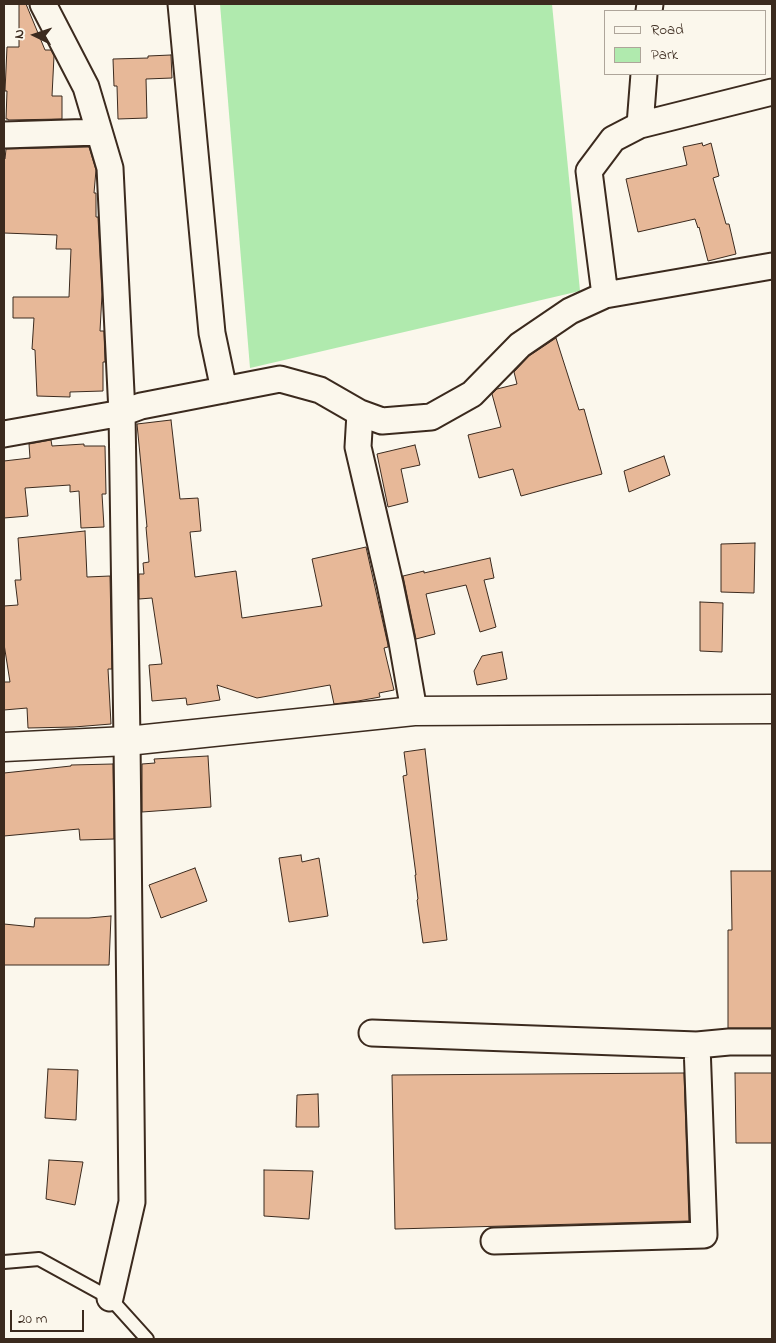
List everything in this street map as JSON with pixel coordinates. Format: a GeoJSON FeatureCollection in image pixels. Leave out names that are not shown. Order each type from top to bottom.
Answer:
{"type":"FeatureCollection","features":[{"type":"Feature","properties":{"kind":"street"},"geometry":{"type":"LineString","coordinates":[[43,4],[86,87],[110,168],[122,413],[132,1202],[110,1298]]}},
{"type":"Feature","properties":{"kind":"street"},"geometry":{"type":"LineString","coordinates":[[181,4],[212,333],[224,390]]}},
{"type":"Feature","properties":{"kind":"street"},"geometry":{"type":"LineString","coordinates":[[640,125],[644,75]]}},
{"type":"Feature","properties":{"kind":"street"},"geometry":{"type":"LineString","coordinates":[[605,295],[589,171],[613,139],[640,125],[772,92]]}},
{"type":"Feature","properties":{"kind":"street"},"geometry":{"type":"LineString","coordinates":[[4,135],[99,132]]}},
{"type":"Feature","properties":{"kind":"street"},"geometry":{"type":"LineString","coordinates":[[4,434],[122,413],[141,406],[280,379],[320,390],[360,414],[382,421],[431,417],[472,394],[520,345],[570,311],[605,295],[772,266]]}},
{"type":"Feature","properties":{"kind":"street"},"geometry":{"type":"LineString","coordinates":[[360,414],[358,447],[390,584],[414,711]]}},
{"type":"Feature","properties":{"kind":"street"},"geometry":{"type":"LineString","coordinates":[[4,747],[127,741],[414,711],[772,709]]}},
{"type":"Feature","properties":{"kind":"street"},"geometry":{"type":"LineString","coordinates":[[372,1033],[697,1045],[729,1042],[772,1042]]}},
{"type":"Feature","properties":{"kind":"street"},"geometry":{"type":"LineString","coordinates":[[494,1241],[704,1235],[697,1045]]}},
{"type":"Feature","properties":{"kind":"lane"},"geometry":{"type":"LineString","coordinates":[[4,1262],[38,1259],[110,1298],[148,1339]]}},
{"type":"Feature","properties":{"kind":"green space"},"geometry":{"type":"Polygon","coordinates":[[[220,4],[552,4],[580,291],[250,368],[220,4]]]}},
{"type":"Feature","properties":{"kind":"building"},"geometry":{"type":"Polygon","coordinates":[[[19,4],[26,4],[45,50],[51,50],[54,56],[52,96],[62,96],[62,119],[6,119],[7,47],[19,47],[19,4]]]}},
{"type":"Feature","properties":{"kind":"building"},"geometry":{"type":"Polygon","coordinates":[[[171,55],[172,78],[146,79],[147,118],[118,119],[117,86],[114,86],[113,59],[171,55]]]}},
{"type":"Feature","properties":{"kind":"building"},"geometry":{"type":"Polygon","coordinates":[[[702,143],[703,146],[711,143],[719,176],[713,178],[726,224],[729,224],[736,254],[708,261],[695,219],[638,232],[626,179],[687,165],[683,147],[702,143]]]}},
{"type":"Feature","properties":{"kind":"building"},"geometry":{"type":"Polygon","coordinates":[[[89,147],[96,170],[94,193],[96,193],[96,217],[98,217],[102,294],[100,331],[104,331],[105,362],[103,362],[103,391],[70,392],[70,397],[37,396],[35,350],[32,349],[34,318],[13,318],[13,297],[69,297],[71,249],[56,249],[57,235],[4,233],[4,159],[6,149],[89,147]]]}},
{"type":"Feature","properties":{"kind":"building"},"geometry":{"type":"Polygon","coordinates":[[[556,338],[579,410],[584,409],[602,474],[521,496],[513,469],[479,478],[468,435],[501,427],[492,394],[497,389],[517,384],[514,372],[529,356],[556,338]]]}},
{"type":"Feature","properties":{"kind":"building"},"geometry":{"type":"Polygon","coordinates":[[[171,420],[180,499],[198,498],[201,531],[190,532],[195,577],[236,571],[242,618],[322,606],[312,559],[366,547],[388,645],[388,647],[384,648],[394,690],[379,693],[380,697],[334,704],[330,685],[257,698],[217,685],[220,700],[187,705],[186,698],[152,701],[149,665],[162,664],[152,598],[139,599],[139,574],[144,574],[143,563],[149,562],[137,424],[171,420]]]}},
{"type":"Feature","properties":{"kind":"building"},"geometry":{"type":"Polygon","coordinates":[[[51,440],[52,446],[84,444],[84,446],[105,446],[106,494],[102,494],[104,527],[81,528],[79,491],[70,492],[70,485],[25,488],[28,516],[4,518],[4,461],[30,458],[29,444],[51,440]]]}},
{"type":"Feature","properties":{"kind":"building"},"geometry":{"type":"Polygon","coordinates":[[[415,445],[420,465],[401,469],[408,502],[388,507],[377,454],[415,445]]]}},
{"type":"Feature","properties":{"kind":"building"},"geometry":{"type":"Polygon","coordinates":[[[664,456],[670,475],[629,492],[624,471],[664,456]]]}},
{"type":"Feature","properties":{"kind":"building"},"geometry":{"type":"Polygon","coordinates":[[[85,531],[87,577],[110,576],[112,669],[108,669],[111,724],[28,728],[27,708],[4,710],[4,682],[10,682],[4,644],[4,606],[18,605],[15,580],[21,580],[18,538],[85,531]]]}},
{"type":"Feature","properties":{"kind":"building"},"geometry":{"type":"Polygon","coordinates":[[[755,543],[754,593],[721,592],[721,544],[755,543]]]}},
{"type":"Feature","properties":{"kind":"building"},"geometry":{"type":"Polygon","coordinates":[[[490,558],[494,578],[484,580],[496,627],[480,632],[466,585],[426,594],[435,634],[416,639],[403,576],[490,558]]]}},
{"type":"Feature","properties":{"kind":"building"},"geometry":{"type":"Polygon","coordinates":[[[700,602],[723,603],[722,652],[700,651],[700,602]]]}},
{"type":"Feature","properties":{"kind":"building"},"geometry":{"type":"Polygon","coordinates":[[[502,652],[507,679],[477,685],[474,671],[482,656],[502,652]]]}},
{"type":"Feature","properties":{"kind":"building"},"geometry":{"type":"Polygon","coordinates":[[[425,749],[447,940],[423,943],[403,776],[407,775],[404,752],[425,749]]]}},
{"type":"Feature","properties":{"kind":"building"},"geometry":{"type":"Polygon","coordinates":[[[208,756],[211,807],[142,812],[142,764],[155,763],[154,759],[208,756]]]}},
{"type":"Feature","properties":{"kind":"building"},"geometry":{"type":"Polygon","coordinates":[[[113,764],[114,839],[80,840],[79,829],[4,836],[4,773],[71,765],[113,764]]]}},
{"type":"Feature","properties":{"kind":"building"},"geometry":{"type":"Polygon","coordinates":[[[301,855],[302,862],[319,858],[328,916],[289,922],[279,858],[301,855]]]}},
{"type":"Feature","properties":{"kind":"building"},"geometry":{"type":"Polygon","coordinates":[[[195,868],[207,901],[161,918],[149,885],[195,868]]]}},
{"type":"Feature","properties":{"kind":"building"},"geometry":{"type":"Polygon","coordinates":[[[731,871],[772,871],[772,1028],[728,1028],[728,930],[732,930],[731,871]]]}},
{"type":"Feature","properties":{"kind":"building"},"geometry":{"type":"Polygon","coordinates":[[[111,916],[109,965],[4,965],[4,924],[34,927],[35,918],[111,916]]]}},
{"type":"Feature","properties":{"kind":"building"},"geometry":{"type":"Polygon","coordinates":[[[48,1069],[78,1070],[76,1120],[45,1118],[48,1069]]]}},
{"type":"Feature","properties":{"kind":"building"},"geometry":{"type":"Polygon","coordinates":[[[684,1073],[689,1221],[395,1229],[392,1075],[684,1073]]]}},
{"type":"Feature","properties":{"kind":"building"},"geometry":{"type":"Polygon","coordinates":[[[735,1073],[772,1073],[772,1143],[736,1143],[735,1073]]]}},
{"type":"Feature","properties":{"kind":"building"},"geometry":{"type":"Polygon","coordinates":[[[318,1094],[319,1127],[296,1127],[297,1095],[318,1094]]]}},
{"type":"Feature","properties":{"kind":"building"},"geometry":{"type":"Polygon","coordinates":[[[49,1160],[83,1162],[75,1205],[46,1199],[49,1160]]]}},
{"type":"Feature","properties":{"kind":"building"},"geometry":{"type":"Polygon","coordinates":[[[264,1170],[313,1171],[309,1219],[264,1216],[264,1170]]]}}]}
